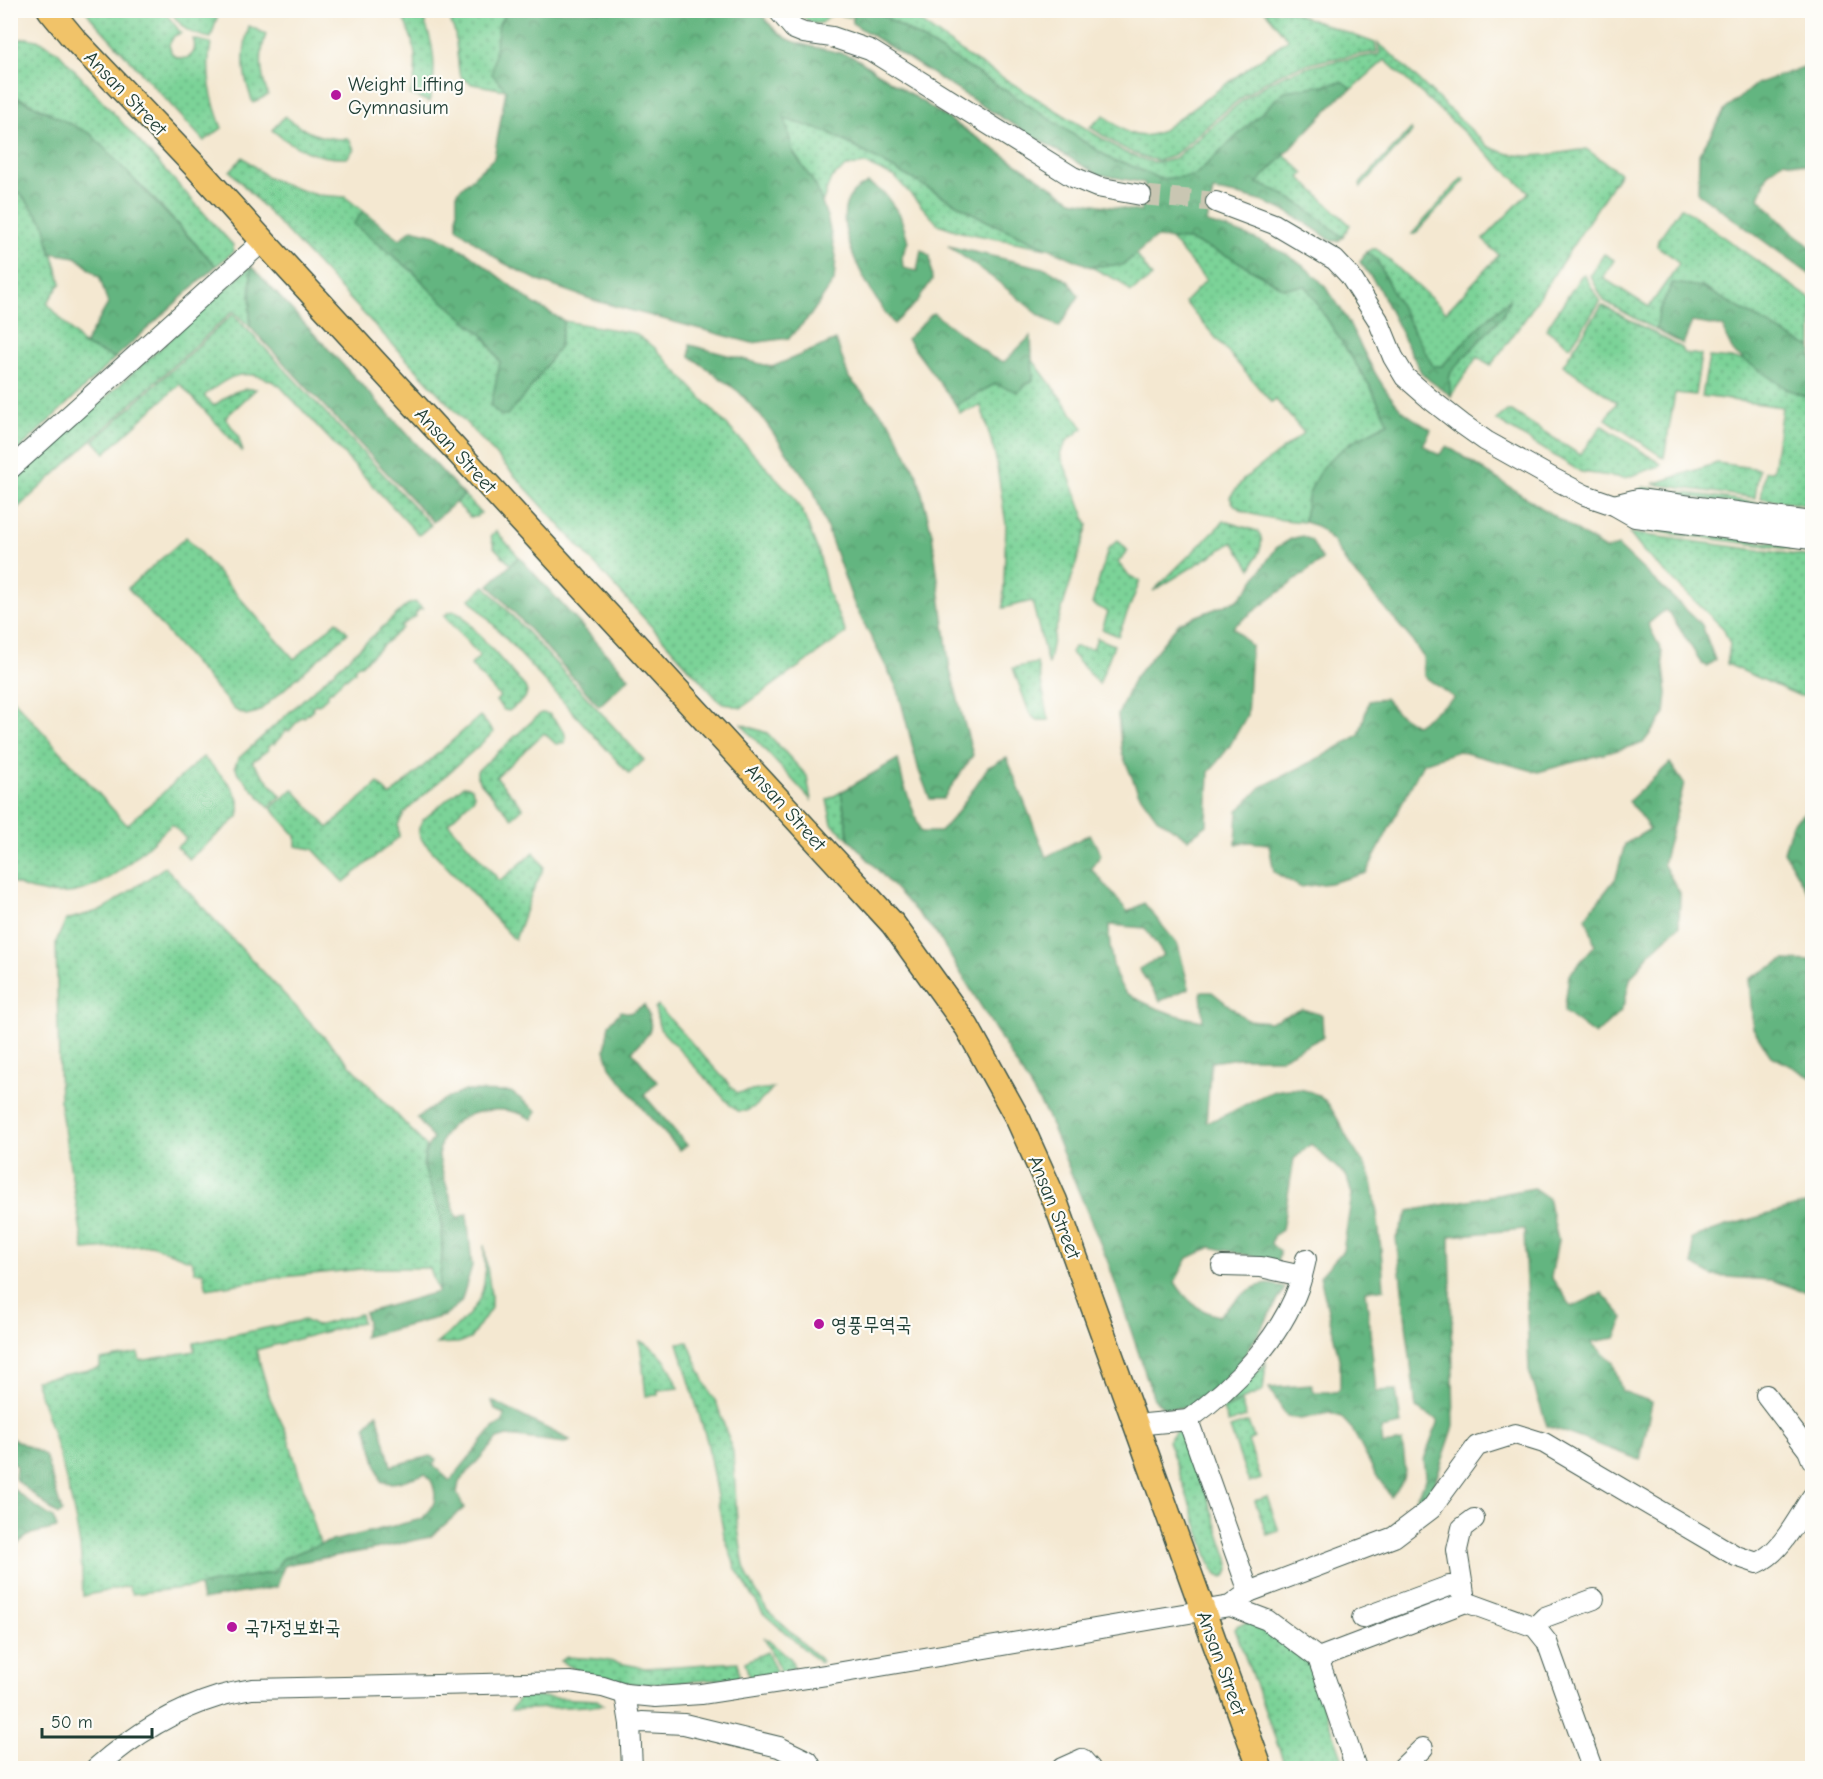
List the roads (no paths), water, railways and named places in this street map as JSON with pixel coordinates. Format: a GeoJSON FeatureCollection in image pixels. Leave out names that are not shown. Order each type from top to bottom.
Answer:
{"type":"FeatureCollection","features":[{"type":"Feature","properties":{"kind":"main road","name":"Ansan Street"},"geometry":{"type":"LineString","coordinates":[[50,10],[893,924],[967,1027],[1018,1119],[1055,1201],[1260,1768]]}},
{"type":"Feature","properties":{"kind":"street"},"geometry":{"type":"LineString","coordinates":[[778,10],[794,29],[804,33],[832,37],[870,50],[1073,177],[1097,187],[1141,195]]}},
{"type":"Feature","properties":{"kind":"street"},"geometry":{"type":"LineString","coordinates":[[1216,202],[1274,224],[1335,260],[1350,276],[1378,320],[1393,357],[1405,377],[1486,441],[1585,495],[1614,505],[1635,517],[1812,539]]}},
{"type":"Feature","properties":{"kind":"street"},"geometry":{"type":"LineString","coordinates":[[10,469],[262,242]]}},
{"type":"Feature","properties":{"kind":"street"},"geometry":{"type":"LineString","coordinates":[[1614,505],[1638,499],[1812,522]]}},
{"type":"Feature","properties":{"kind":"street"},"geometry":{"type":"LineString","coordinates":[[1135,1425],[1188,1420],[1236,1381],[1281,1324],[1300,1286],[1304,1268],[1222,1266]]}},
{"type":"Feature","properties":{"kind":"street"},"geometry":{"type":"LineString","coordinates":[[1766,1395],[1808,1450],[1812,1460]]}},
{"type":"Feature","properties":{"kind":"street"},"geometry":{"type":"LineString","coordinates":[[1188,1420],[1249,1592]]}},
{"type":"Feature","properties":{"kind":"street"},"geometry":{"type":"LineString","coordinates":[[96,1768],[120,1747],[151,1727],[220,1696],[252,1689],[570,1682],[603,1687],[625,1694],[656,1697],[744,1688],[1230,1606],[1249,1592],[1394,1537],[1431,1509],[1477,1446],[1515,1434],[1544,1443],[1736,1556],[1757,1563],[1776,1550],[1812,1497]]}},
{"type":"Feature","properties":{"kind":"street"},"geometry":{"type":"LineString","coordinates":[[1464,1595],[1456,1550],[1462,1528],[1474,1519]]}},
{"type":"Feature","properties":{"kind":"street"},"geometry":{"type":"LineString","coordinates":[[1362,1618],[1449,1586],[1535,1627],[1547,1642],[1592,1768]]}},
{"type":"Feature","properties":{"kind":"street"},"geometry":{"type":"LineString","coordinates":[[1318,1658],[1464,1595]]}},
{"type":"Feature","properties":{"kind":"street"},"geometry":{"type":"LineString","coordinates":[[1535,1627],[1545,1617],[1594,1599]]}},
{"type":"Feature","properties":{"kind":"street"},"geometry":{"type":"LineString","coordinates":[[1230,1606],[1267,1620],[1318,1658],[1356,1768]]}},
{"type":"Feature","properties":{"kind":"street"},"geometry":{"type":"LineString","coordinates":[[625,1694],[630,1724],[632,1768]]}},
{"type":"Feature","properties":{"kind":"street"},"geometry":{"type":"LineString","coordinates":[[630,1724],[642,1722],[684,1724],[778,1747],[808,1761],[812,1768]]}},
{"type":"Feature","properties":{"kind":"street"},"geometry":{"type":"LineString","coordinates":[[1402,1768],[1423,1748]]}},
{"type":"Feature","properties":{"kind":"street"},"geometry":{"type":"LineString","coordinates":[[1062,1768],[1082,1759],[1090,1768]]}},
{"type":"Feature","properties":{"kind":"tunnel"},"geometry":{"type":"LineString","coordinates":[[1141,195],[1216,202]]}},
{"type":"Feature","properties":{"kind":"place","name":"Weight Lifting Gymnasium"},"geometry":{"type":"Point","coordinates":[336,95]}},
{"type":"Feature","properties":{"kind":"place","name":"영풍무역국"},"geometry":{"type":"Point","coordinates":[819,1324]}},
{"type":"Feature","properties":{"kind":"place","name":"국가정보화국"},"geometry":{"type":"Point","coordinates":[232,1627]}}]}
